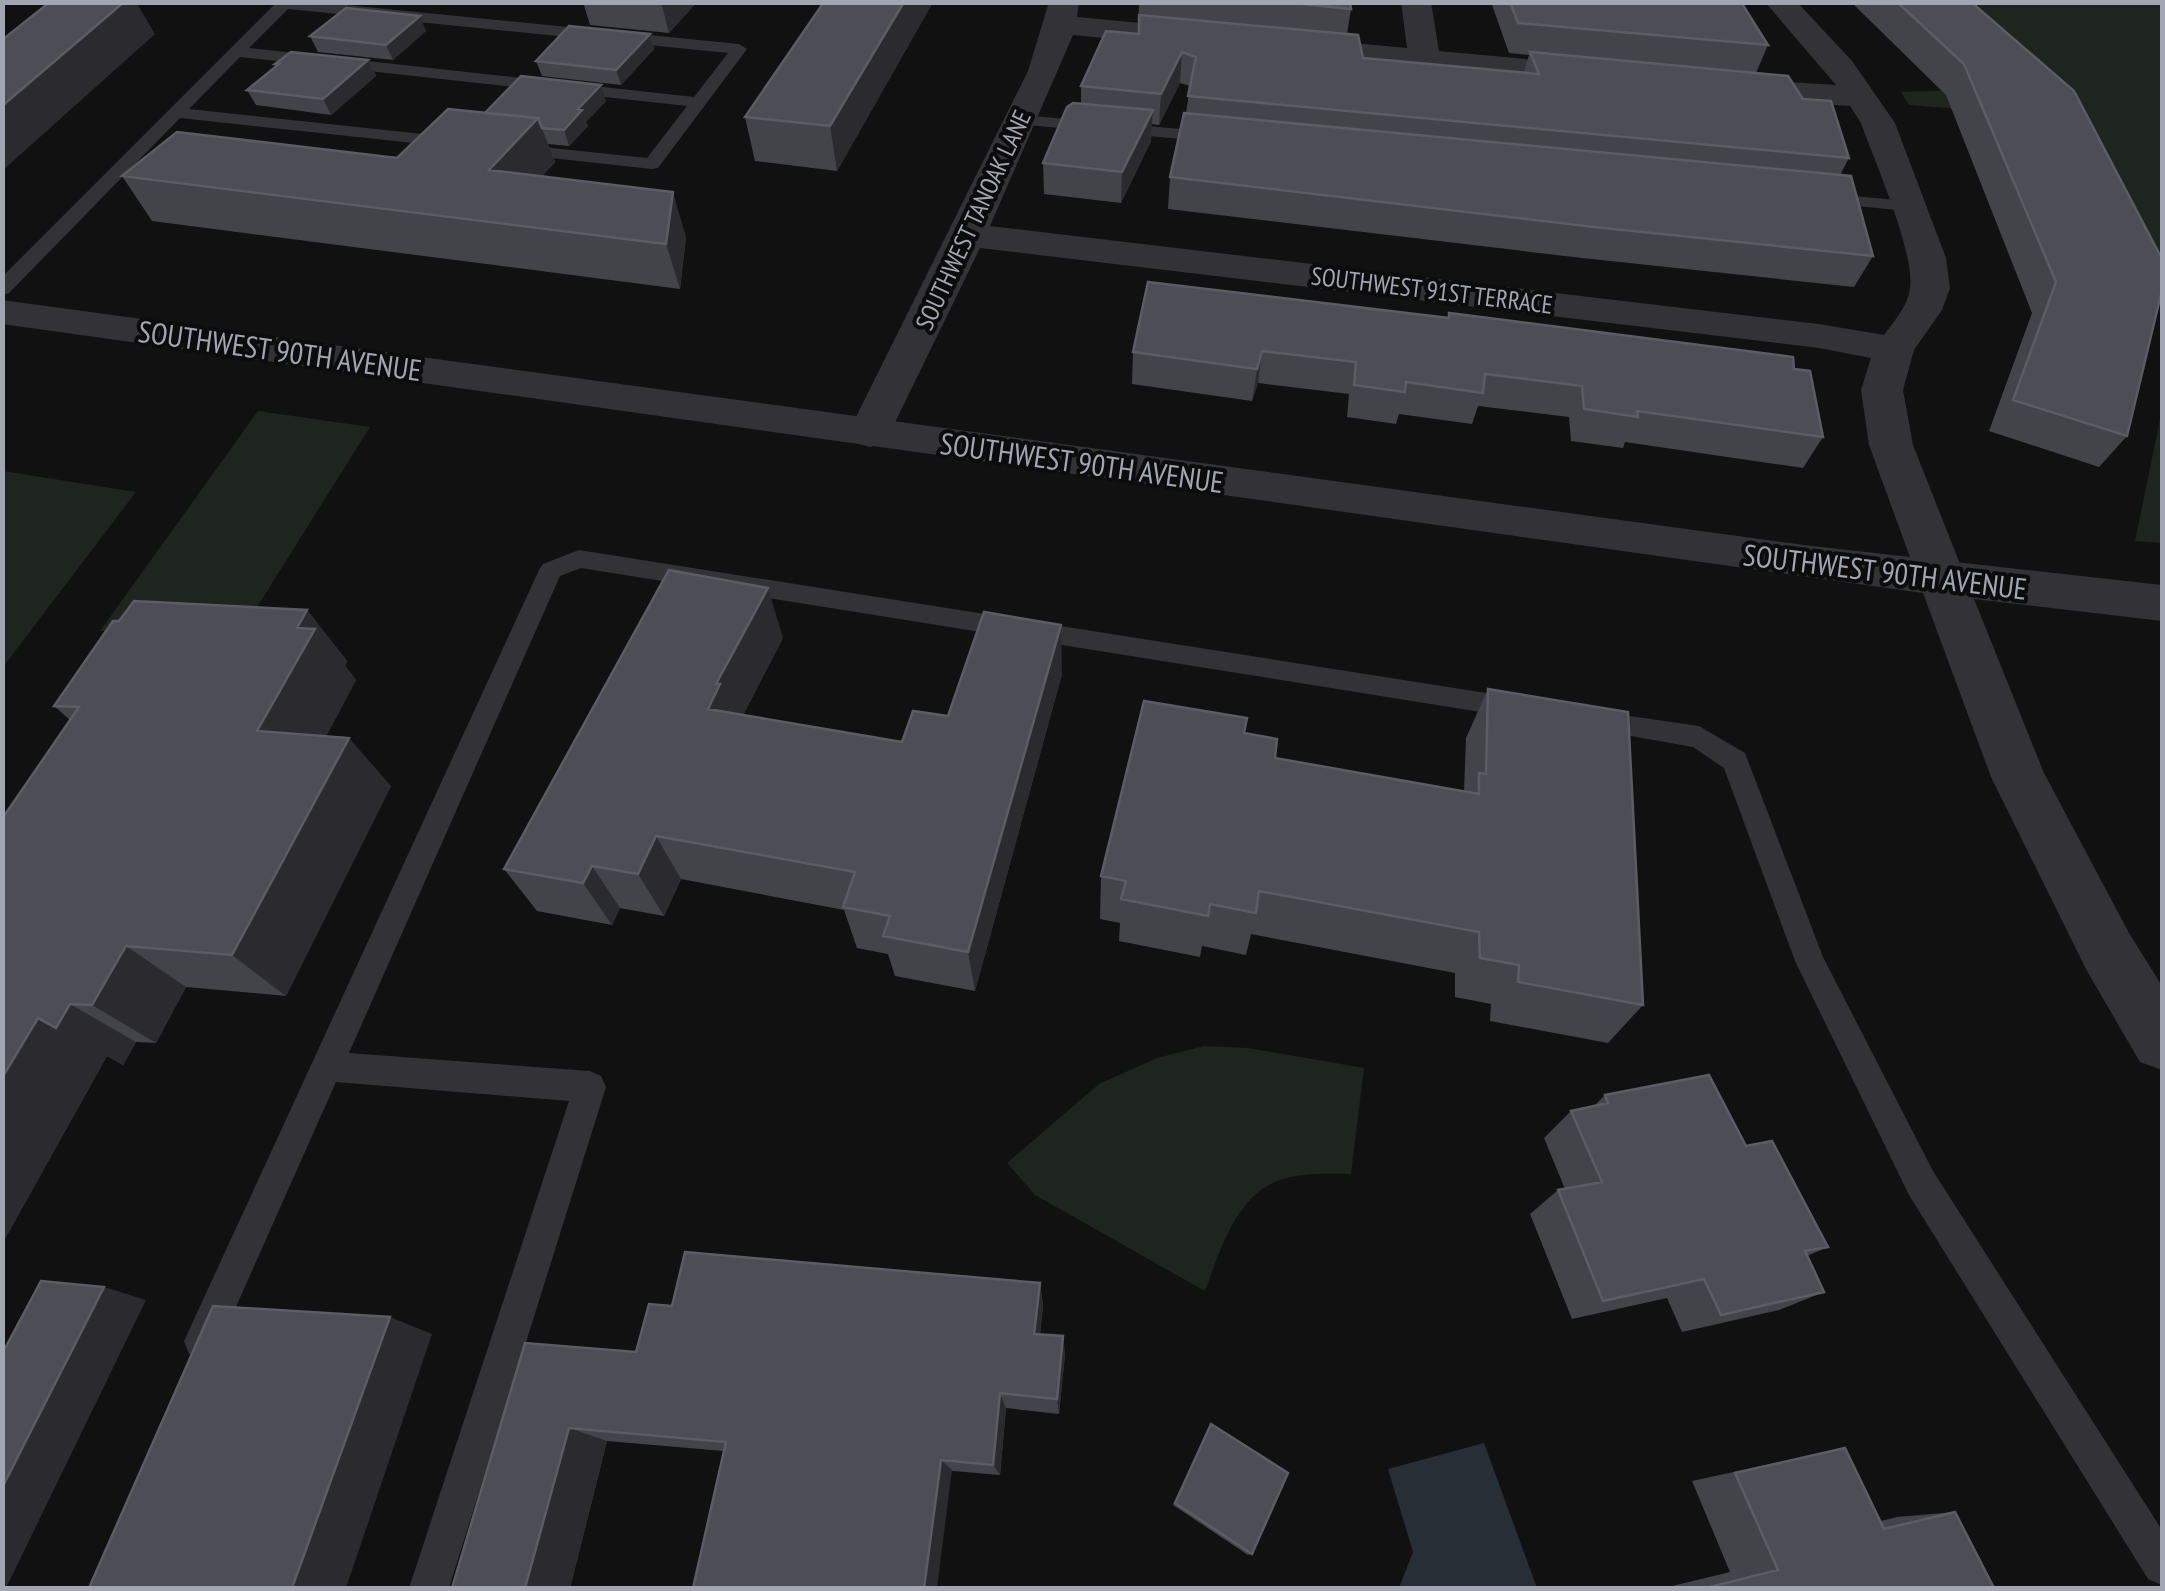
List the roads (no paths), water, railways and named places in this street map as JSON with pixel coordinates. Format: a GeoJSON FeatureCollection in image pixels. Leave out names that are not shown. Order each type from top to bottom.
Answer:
{"type":"FeatureCollection","features":[{"type":"Feature","properties":{"kind":"street"},"geometry":{"type":"LineString","coordinates":[[1416,2],[1424,58]]}},
{"type":"Feature","properties":{"kind":"street"},"geometry":{"type":"LineString","coordinates":[[1780,2],[1862,97],[1878,122],[1927,258],[1930,288],[1922,310],[1894,350],[1882,390],[1890,445],[2032,808],[2108,952],[2162,1041]]}},
{"type":"Feature","properties":{"kind":"street"},"geometry":{"type":"LineString","coordinates":[[1063,14],[1635,79]]}},
{"type":"Feature","properties":{"kind":"street","name":"SOUTHWEST TANOAK LANE"},"geometry":{"type":"LineString","coordinates":[[870,433],[968,236],[1063,14]]}},
{"type":"Feature","properties":{"kind":"street"},"geometry":{"type":"LineString","coordinates":[[1693,85],[1862,97]]}},
{"type":"Feature","properties":{"kind":"street","name":"SOUTHWEST 91ST TERRACE"},"geometry":{"type":"LineString","coordinates":[[968,236],[1819,336],[1894,350]]}},
{"type":"Feature","properties":{"kind":"street","name":"SOUTHWEST 90TH AVENUE"},"geometry":{"type":"LineString","coordinates":[[2,312],[1942,580],[2162,603]]}},
{"type":"Feature","properties":{"kind":"lane"},"geometry":{"type":"LineString","coordinates":[[2,289],[286,3],[739,49],[652,164],[494,147]]}},
{"type":"Feature","properties":{"kind":"lane"},"geometry":{"type":"LineString","coordinates":[[238,52],[698,102]]}},
{"type":"Feature","properties":{"kind":"lane"},"geometry":{"type":"LineString","coordinates":[[179,113],[474,145]]}},
{"type":"Feature","properties":{"kind":"lane"},"geometry":{"type":"LineString","coordinates":[[1020,120],[1244,140]]}},
{"type":"Feature","properties":{"kind":"lane"},"geometry":{"type":"LineString","coordinates":[[1794,196],[1908,206]]}},
{"type":"Feature","properties":{"kind":"lane"},"geometry":{"type":"LineString","coordinates":[[188,1372],[550,570],[578,559],[1700,737],[1734,761],[1810,961],[1921,1183],[2162,1566]]}},
{"type":"Feature","properties":{"kind":"lane"},"geometry":{"type":"LineString","coordinates":[[326,1066],[590,1088],[429,1588]]}}]}
